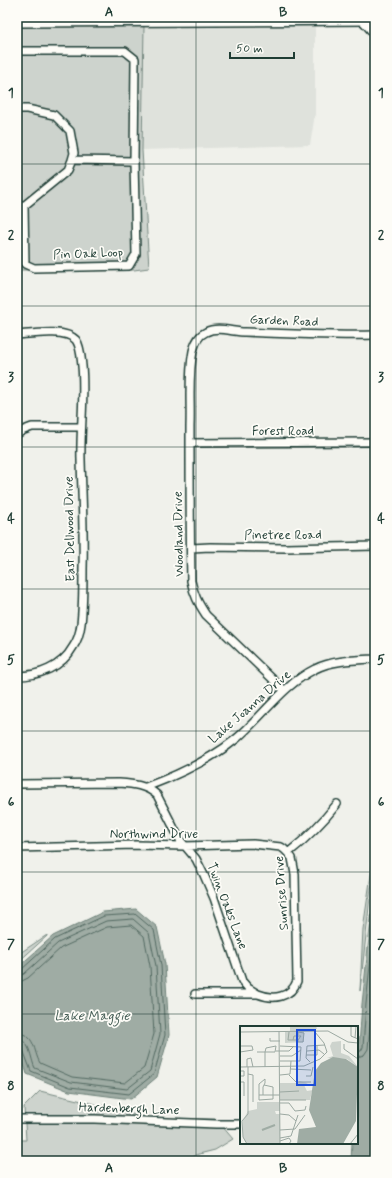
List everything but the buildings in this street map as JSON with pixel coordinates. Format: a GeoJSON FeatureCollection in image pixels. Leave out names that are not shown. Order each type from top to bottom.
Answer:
{"type":"FeatureCollection","features":[{"type":"Feature","properties":{"kind":"main road"},"geometry":{"type":"LineString","coordinates":[[17,21],[375,19]]}},
{"type":"Feature","properties":{"kind":"street"},"geometry":{"type":"LineString","coordinates":[[361,19],[375,35]]}},
{"type":"Feature","properties":{"kind":"street"},"geometry":{"type":"LineString","coordinates":[[17,51],[125,51],[135,59],[134,160],[72,160]]}},
{"type":"Feature","properties":{"kind":"street"},"geometry":{"type":"LineString","coordinates":[[17,109],[27,109],[54,115],[70,131],[74,153],[68,170],[20,208]]}},
{"type":"Feature","properties":{"kind":"street","name":"Pin Oak Loop"},"geometry":{"type":"LineString","coordinates":[[20,208],[25,264],[34,268],[129,266],[136,254],[134,160]]}},
{"type":"Feature","properties":{"kind":"street","name":"Garden Road"},"geometry":{"type":"LineString","coordinates":[[197,340],[201,335],[210,330],[375,335]]}},
{"type":"Feature","properties":{"kind":"street","name":"East Dellwood Drive"},"geometry":{"type":"LineString","coordinates":[[17,335],[58,333],[73,337],[78,343],[80,352],[83,389],[81,427],[83,583],[79,636],[67,656],[58,664],[37,674],[17,676]]}},
{"type":"Feature","properties":{"kind":"street","name":"Woodland Drive"},"geometry":{"type":"LineString","coordinates":[[197,340],[191,367],[191,581],[193,593],[206,615],[284,690]]}},
{"type":"Feature","properties":{"kind":"street"},"geometry":{"type":"LineString","coordinates":[[17,434],[32,427],[81,427]]}},
{"type":"Feature","properties":{"kind":"street","name":"Forest Road"},"geometry":{"type":"LineString","coordinates":[[190,443],[375,442]]}},
{"type":"Feature","properties":{"kind":"street","name":"Pinetree Road"},"geometry":{"type":"LineString","coordinates":[[191,548],[375,546]]}},
{"type":"Feature","properties":{"kind":"street","name":"Lake Joanna Drive"},"geometry":{"type":"LineString","coordinates":[[146,787],[181,773],[216,754],[236,739],[284,690],[315,669],[339,662],[375,659]]}},
{"type":"Feature","properties":{"kind":"street"},"geometry":{"type":"LineString","coordinates":[[17,784],[119,783],[146,787]]}},
{"type":"Feature","properties":{"kind":"street","name":"Twin Oaks Lane"},"geometry":{"type":"LineString","coordinates":[[146,787],[157,795],[173,828],[196,859],[214,898],[242,982],[258,994]]}},
{"type":"Feature","properties":{"kind":"street","name":"Sunrise Drive"},"geometry":{"type":"LineString","coordinates":[[258,994],[264,997],[285,995],[295,988],[297,981],[295,874],[294,863],[288,852],[310,835],[337,804]]}},
{"type":"Feature","properties":{"kind":"street","name":"Northwind Drive"},"geometry":{"type":"LineString","coordinates":[[17,848],[253,844],[281,847],[288,852]]}},
{"type":"Feature","properties":{"kind":"street"},"geometry":{"type":"LineString","coordinates":[[195,994],[258,994]]}},
{"type":"Feature","properties":{"kind":"street","name":"Hardenbergh Lane"},"geometry":{"type":"LineString","coordinates":[[17,1119],[95,1119],[240,1124]]}},
{"type":"Feature","properties":{"kind":"shaded area"},"geometry":{"type":"Polygon","coordinates":[[[315,24],[315,114],[310,145],[142,150],[144,25],[315,24]]]}},
{"type":"Feature","properties":{"kind":"shaded area"},"geometry":{"type":"Polygon","coordinates":[[[144,25],[142,150],[149,268],[134,270],[17,270],[17,26],[144,25]]]}},
{"type":"Feature","properties":{"kind":"shaded area"},"geometry":{"type":"Polygon","coordinates":[[[375,857],[375,879],[371,888],[360,991],[363,929],[373,861],[375,857]]]}},
{"type":"Feature","properties":{"kind":"shaded area"},"geometry":{"type":"Polygon","coordinates":[[[47,936],[17,963],[17,955],[47,936]]]}},
{"type":"Feature","properties":{"kind":"shaded area"},"geometry":{"type":"Polygon","coordinates":[[[40,1091],[128,1112],[150,1123],[191,1119],[216,1119],[233,1139],[215,1150],[195,1155],[191,1161],[17,1161],[17,1140],[26,1140],[24,1107],[40,1091]]]}},
{"type":"Feature","properties":{"kind":"water"},"geometry":{"type":"Polygon","coordinates":[[[375,887],[375,1161],[351,1161],[352,1144],[358,1144],[358,1060],[362,1004],[375,887]]]}},
{"type":"Feature","properties":{"kind":"water","name":"Lake Maggie"},"geometry":{"type":"Polygon","coordinates":[[[136,909],[157,927],[165,964],[169,1035],[157,1077],[131,1099],[69,1091],[27,1074],[17,1043],[17,968],[53,936],[103,912],[136,909]]]}}]}
